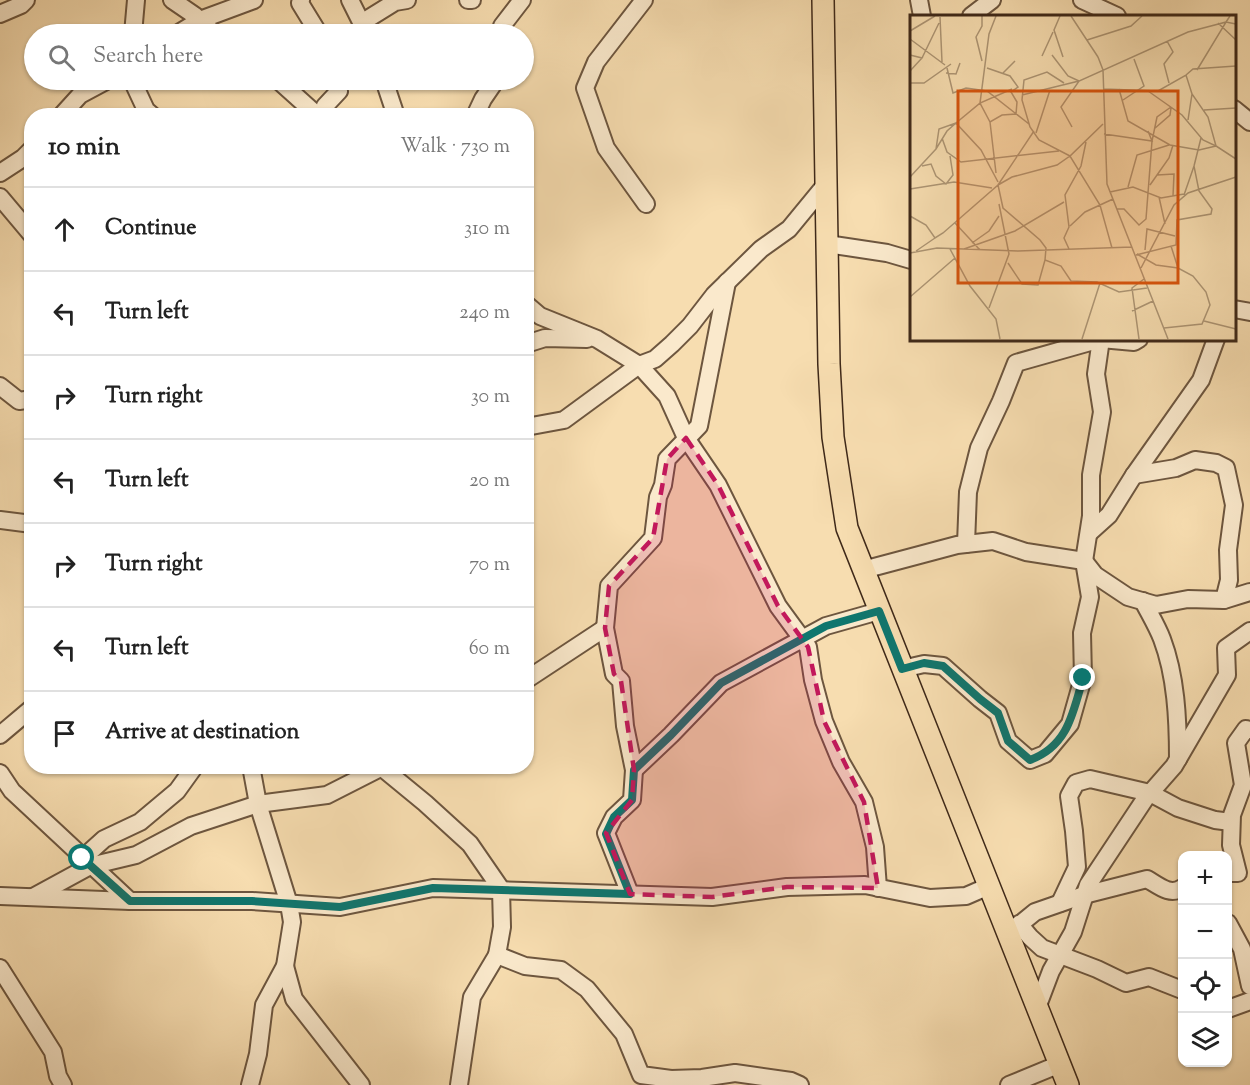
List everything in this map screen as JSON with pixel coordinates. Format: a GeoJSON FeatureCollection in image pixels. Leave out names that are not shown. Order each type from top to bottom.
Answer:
{"type":"FeatureCollection","features":[{"type":"Feature","properties":{"kind":"main road"},"geometry":{"type":"LineString","coordinates":[[823,0],[829,364],[833,437],[847,528],[989,886],[1014,929],[1037,1008],[1068,1085]]}},
{"type":"Feature","properties":{"kind":"street"},"geometry":{"type":"LineString","coordinates":[[0,14],[21,5],[26,0]]}},
{"type":"Feature","properties":{"kind":"street"},"geometry":{"type":"LineString","coordinates":[[134,24],[136,0]]}},
{"type":"Feature","properties":{"kind":"street"},"geometry":{"type":"LineString","coordinates":[[172,0],[204,24]]}},
{"type":"Feature","properties":{"kind":"street"},"geometry":{"type":"LineString","coordinates":[[193,24],[254,0]]}},
{"type":"Feature","properties":{"kind":"street"},"geometry":{"type":"LineString","coordinates":[[302,0],[300,3],[313,24]]}},
{"type":"Feature","properties":{"kind":"street"},"geometry":{"type":"LineString","coordinates":[[350,0],[363,24]]}},
{"type":"Feature","properties":{"kind":"street"},"geometry":{"type":"LineString","coordinates":[[363,0],[365,24]]}},
{"type":"Feature","properties":{"kind":"street"},"geometry":{"type":"LineString","coordinates":[[371,24],[395,2],[407,0]]}},
{"type":"Feature","properties":{"kind":"street"},"geometry":{"type":"LineString","coordinates":[[504,24],[522,0]]}},
{"type":"Feature","properties":{"kind":"street"},"geometry":{"type":"LineString","coordinates":[[644,0],[596,62],[585,88],[606,148],[646,204]]}},
{"type":"Feature","properties":{"kind":"street"},"geometry":{"type":"LineString","coordinates":[[918,0],[922,15]]}},
{"type":"Feature","properties":{"kind":"street"},"geometry":{"type":"LineString","coordinates":[[972,15],[992,0]]}},
{"type":"Feature","properties":{"kind":"street"},"geometry":{"type":"LineString","coordinates":[[1082,0],[1115,15]]}},
{"type":"Feature","properties":{"kind":"street"},"geometry":{"type":"LineString","coordinates":[[68,108],[80,95],[89,90]]}},
{"type":"Feature","properties":{"kind":"street"},"geometry":{"type":"LineString","coordinates":[[137,90],[145,108]]}},
{"type":"Feature","properties":{"kind":"street"},"geometry":{"type":"LineString","coordinates":[[289,90],[309,108]]}},
{"type":"Feature","properties":{"kind":"street"},"geometry":{"type":"LineString","coordinates":[[326,108],[339,90]]}},
{"type":"Feature","properties":{"kind":"street"},"geometry":{"type":"LineString","coordinates":[[387,90],[393,108]]}},
{"type":"Feature","properties":{"kind":"street"},"geometry":{"type":"LineString","coordinates":[[479,108],[489,90]]}},
{"type":"Feature","properties":{"kind":"street"},"geometry":{"type":"LineString","coordinates":[[1235,111],[1250,122]]}},
{"type":"Feature","properties":{"kind":"street"},"geometry":{"type":"LineString","coordinates":[[0,173],[24,157]]}},
{"type":"Feature","properties":{"kind":"street"},"geometry":{"type":"LineString","coordinates":[[534,426],[564,420],[639,365],[655,359],[672,344],[727,282],[761,249],[789,229],[826,184]]}},
{"type":"Feature","properties":{"kind":"street"},"geometry":{"type":"LineString","coordinates":[[0,196],[24,225]]}},
{"type":"Feature","properties":{"kind":"street"},"geometry":{"type":"LineString","coordinates":[[827,244],[886,253],[910,260]]}},
{"type":"Feature","properties":{"kind":"street"},"geometry":{"type":"LineString","coordinates":[[630,894],[606,834],[614,817],[632,800],[634,770],[625,726],[621,681],[614,674],[605,628],[609,586],[653,538],[658,497],[663,485],[667,459],[699,426],[727,282]]}},
{"type":"Feature","properties":{"kind":"street"},"geometry":{"type":"LineString","coordinates":[[1235,309],[1250,312]]}},
{"type":"Feature","properties":{"kind":"street"},"geometry":{"type":"LineString","coordinates":[[534,311],[540,316],[597,339],[639,365],[667,396],[686,438],[718,485],[778,606],[808,647],[813,680],[824,721],[841,762],[864,802],[875,847],[879,888]]}},
{"type":"Feature","properties":{"kind":"street"},"geometry":{"type":"LineString","coordinates":[[534,341],[545,338],[597,339]]}},
{"type":"Feature","properties":{"kind":"street"},"geometry":{"type":"LineString","coordinates":[[966,544],[968,492],[979,448],[1016,363],[1097,340]]}},
{"type":"Feature","properties":{"kind":"street"},"geometry":{"type":"LineString","coordinates":[[902,669],[924,663],[943,666],[998,713],[1008,741],[1030,760],[1045,754],[1070,724],[1083,678],[1082,633],[1090,597],[1084,561],[1089,533],[1091,475],[1101,412],[1096,374],[1101,340]]}},
{"type":"Feature","properties":{"kind":"street"},"geometry":{"type":"LineString","coordinates":[[1112,340],[1134,342],[1137,340]]}},
{"type":"Feature","properties":{"kind":"street"},"geometry":{"type":"LineString","coordinates":[[1089,533],[1109,515],[1134,475],[1201,380],[1216,340]]}},
{"type":"Feature","properties":{"kind":"street"},"geometry":{"type":"LineString","coordinates":[[0,386],[19,401],[24,400]]}},
{"type":"Feature","properties":{"kind":"street"},"geometry":{"type":"LineString","coordinates":[[1134,475],[1176,468],[1196,460],[1216,463],[1226,468],[1234,505],[1228,550],[1229,580],[1224,600]]}},
{"type":"Feature","properties":{"kind":"street"},"geometry":{"type":"LineString","coordinates":[[0,520],[24,524]]}},
{"type":"Feature","properties":{"kind":"street"},"geometry":{"type":"LineString","coordinates":[[863,570],[907,557],[966,544],[993,541],[1026,552],[1084,561],[1095,575],[1128,597],[1156,605],[1188,599],[1224,600],[1250,592]]}},
{"type":"Feature","properties":{"kind":"street"},"geometry":{"type":"LineString","coordinates":[[1143,601],[1162,638],[1170,668],[1175,701],[1178,760]]}},
{"type":"Feature","properties":{"kind":"street"},"geometry":{"type":"LineString","coordinates":[[634,770],[721,683],[826,626],[879,611]]}},
{"type":"Feature","properties":{"kind":"street"},"geometry":{"type":"LineString","coordinates":[[534,675],[605,628]]}},
{"type":"Feature","properties":{"kind":"street"},"geometry":{"type":"LineString","coordinates":[[1037,1008],[1051,971],[1073,932],[1088,885],[1150,794],[1178,760],[1227,675],[1226,648],[1250,632]]}},
{"type":"Feature","properties":{"kind":"street"},"geometry":{"type":"LineString","coordinates":[[0,735],[24,715]]}},
{"type":"Feature","properties":{"kind":"street"},"geometry":{"type":"LineString","coordinates":[[1232,873],[1238,873],[1231,845],[1231,822],[1242,785],[1236,743],[1246,729],[1250,730]]}},
{"type":"Feature","properties":{"kind":"street"},"geometry":{"type":"LineString","coordinates":[[0,773],[12,791],[130,901]]}},
{"type":"Feature","properties":{"kind":"street"},"geometry":{"type":"LineString","coordinates":[[32,898],[86,862],[104,839],[140,822],[177,791],[189,774]]}},
{"type":"Feature","properties":{"kind":"street"},"geometry":{"type":"LineString","coordinates":[[250,1085],[258,1054],[264,1005],[285,966],[292,922],[289,904],[258,804],[252,774]]}},
{"type":"Feature","properties":{"kind":"street"},"geometry":{"type":"LineString","coordinates":[[86,862],[136,855],[191,826],[258,804],[327,795],[368,774]]}},
{"type":"Feature","properties":{"kind":"street"},"geometry":{"type":"LineString","coordinates":[[390,774],[470,844],[501,889],[502,927],[498,955],[472,997],[459,1085]]}},
{"type":"Feature","properties":{"kind":"street"},"geometry":{"type":"LineString","coordinates":[[1060,903],[1077,867],[1069,796],[1076,783],[1090,779],[1150,794],[1178,808],[1215,820],[1231,822]]}},
{"type":"Feature","properties":{"kind":"street"},"geometry":{"type":"LineString","coordinates":[[1178,891],[1168,892],[1147,879],[1084,895],[1035,912],[1014,929],[1030,937],[1041,948],[1097,969],[1126,983],[1149,977],[1178,988]]}},
{"type":"Feature","properties":{"kind":"street"},"geometry":{"type":"LineString","coordinates":[[0,896],[130,901],[252,901],[340,907],[433,888],[712,897],[787,887],[865,885],[930,898],[966,896],[989,886]]}},
{"type":"Feature","properties":{"kind":"street"},"geometry":{"type":"LineString","coordinates":[[1232,932],[1242,949],[1250,986]]}},
{"type":"Feature","properties":{"kind":"street"},"geometry":{"type":"LineString","coordinates":[[498,955],[525,966],[561,970],[587,989],[624,1034],[641,1075],[671,1079],[702,1078],[735,1073],[791,1081],[800,1085]]}},
{"type":"Feature","properties":{"kind":"street"},"geometry":{"type":"LineString","coordinates":[[285,966],[294,999],[361,1085]]}},
{"type":"Feature","properties":{"kind":"street"},"geometry":{"type":"LineString","coordinates":[[0,968],[53,1052],[58,1076],[63,1085]]}},
{"type":"Feature","properties":{"kind":"street"},"geometry":{"type":"LineString","coordinates":[[1232,1007],[1250,1001]]}},
{"type":"Feature","properties":{"kind":"street"},"geometry":{"type":"LineString","coordinates":[[1009,1085],[1060,1064]]}},
{"type":"Feature","properties":{"kind":"highlighted area"},"geometry":{"type":"Polygon","coordinates":[[[686,438],[718,485],[778,606],[808,647],[824,721],[864,802],[878,888],[787,887],[712,897],[630,894],[606,833],[632,800],[634,770],[621,681],[614,674],[605,628],[609,586],[653,538],[667,459],[686,438]]]}},
{"type":"Feature","properties":{"kind":"route"},"geometry":{"type":"LineString","coordinates":[[82,858],[130,901],[252,901],[340,907],[433,888],[630,894],[606,834],[614,817],[632,800],[634,770],[721,683],[826,626],[879,611],[902,669],[924,663],[943,666],[998,713],[1008,741],[1030,760],[1045,754],[1070,724],[1083,678]]}}]}
